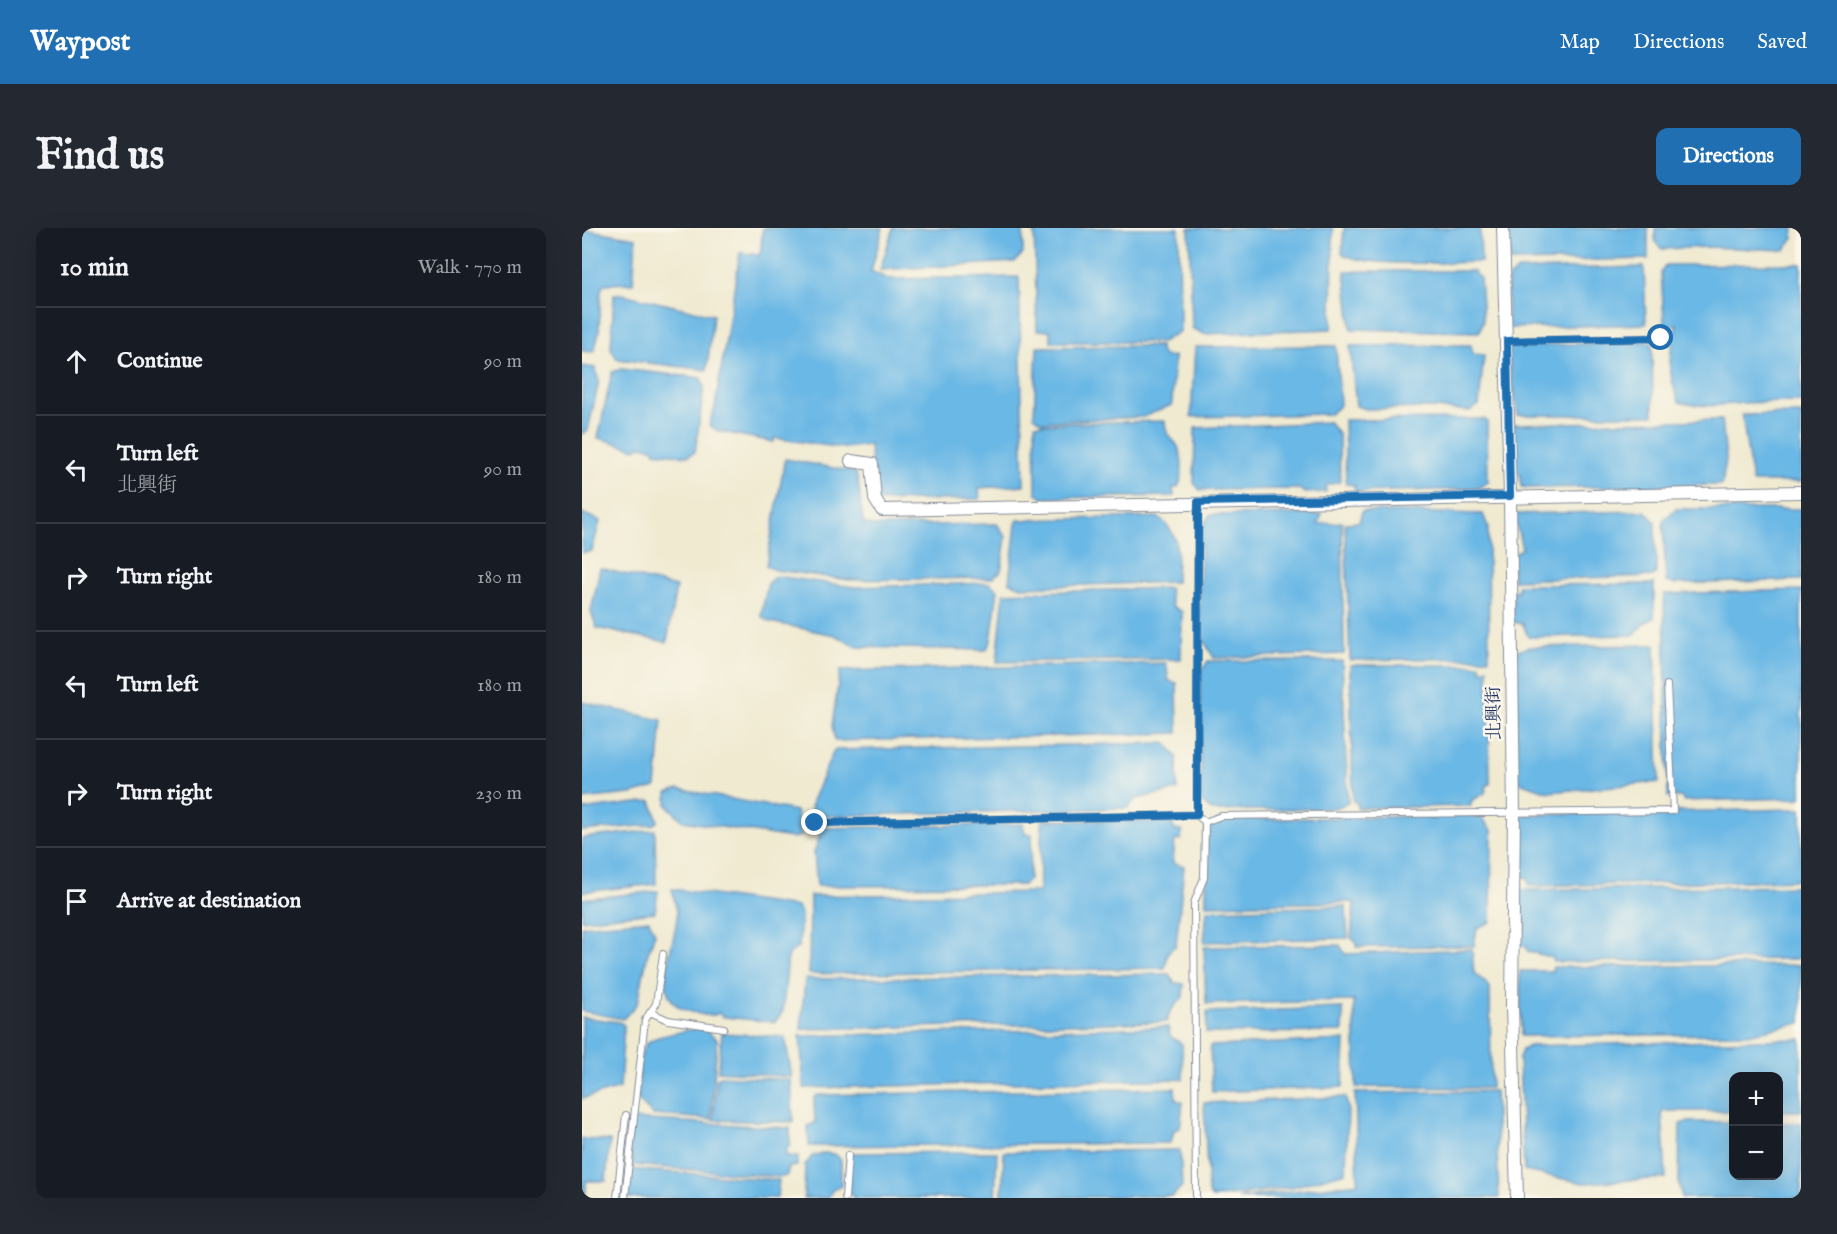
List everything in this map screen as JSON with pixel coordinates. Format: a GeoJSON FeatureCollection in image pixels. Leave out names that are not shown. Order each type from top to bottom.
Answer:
{"type":"FeatureCollection","features":[{"type":"Feature","properties":{"kind":"street","name":"北興街"},"geometry":{"type":"LineString","coordinates":[[1503,228],[1510,496],[1514,814],[1512,1005],[1517,1198]]}},
{"type":"Feature","properties":{"kind":"street"},"geometry":{"type":"LineString","coordinates":[[851,461],[872,464],[876,499],[882,510],[1198,502],[1801,492]]}},
{"type":"Feature","properties":{"kind":"lane"},"geometry":{"type":"LineString","coordinates":[[1507,341],[1661,338]]}},
{"type":"Feature","properties":{"kind":"lane"},"geometry":{"type":"LineString","coordinates":[[1197,815],[1198,502]]}},
{"type":"Feature","properties":{"kind":"lane"},"geometry":{"type":"LineString","coordinates":[[1205,822],[1221,816],[1673,811],[1667,684]]}},
{"type":"Feature","properties":{"kind":"lane"},"geometry":{"type":"LineString","coordinates":[[815,823],[1197,815],[1205,822],[1204,878],[1194,903],[1196,1198]]}},
{"type":"Feature","properties":{"kind":"lane"},"geometry":{"type":"LineString","coordinates":[[625,1198],[645,1020],[656,1004],[663,954]]}},
{"type":"Feature","properties":{"kind":"lane"},"geometry":{"type":"LineString","coordinates":[[650,1012],[668,1020],[724,1028]]}},
{"type":"Feature","properties":{"kind":"lane"},"geometry":{"type":"LineString","coordinates":[[617,1198],[626,1115]]}},
{"type":"Feature","properties":{"kind":"lane"},"geometry":{"type":"LineString","coordinates":[[844,1198],[848,1155]]}},
{"type":"Feature","properties":{"kind":"water"},"geometry":{"type":"Polygon","coordinates":[[[763,228],[883,228],[871,271],[888,279],[1019,277],[1024,485],[979,488],[980,499],[873,501],[870,445],[844,448],[774,438],[774,442],[718,431],[709,425],[715,407],[740,253],[760,255],[763,228]]]}},
{"type":"Feature","properties":{"kind":"water"},"geometry":{"type":"Polygon","coordinates":[[[893,228],[1023,228],[1023,253],[1015,262],[880,270],[893,228]]]}},
{"type":"Feature","properties":{"kind":"water"},"geometry":{"type":"Polygon","coordinates":[[[1034,228],[1179,228],[1180,331],[1162,342],[1051,342],[1050,331],[1037,330],[1034,228]]]}},
{"type":"Feature","properties":{"kind":"water"},"geometry":{"type":"Polygon","coordinates":[[[1189,228],[1333,228],[1332,329],[1204,334],[1192,328],[1189,228]]]}},
{"type":"Feature","properties":{"kind":"water"},"geometry":{"type":"Polygon","coordinates":[[[1344,228],[1480,228],[1481,262],[1386,262],[1352,258],[1342,253],[1344,228]]]}},
{"type":"Feature","properties":{"kind":"water"},"geometry":{"type":"Polygon","coordinates":[[[1506,228],[1648,228],[1648,259],[1510,262],[1510,253],[1506,252],[1506,228]]]}},
{"type":"Feature","properties":{"kind":"water"},"geometry":{"type":"Polygon","coordinates":[[[1655,228],[1794,228],[1793,238],[1785,250],[1707,247],[1662,249],[1655,242],[1655,228]]]}},
{"type":"Feature","properties":{"kind":"water"},"geometry":{"type":"Polygon","coordinates":[[[582,229],[636,238],[633,283],[605,284],[601,289],[599,332],[594,352],[582,351],[582,229]]]}},
{"type":"Feature","properties":{"kind":"water"},"geometry":{"type":"Polygon","coordinates":[[[1801,264],[1801,402],[1711,406],[1679,402],[1672,382],[1670,363],[1677,324],[1669,327],[1664,322],[1661,272],[1666,265],[1801,264]]]}},
{"type":"Feature","properties":{"kind":"water"},"geometry":{"type":"Polygon","coordinates":[[[1644,267],[1646,324],[1507,328],[1508,278],[1518,270],[1644,267]]]}},
{"type":"Feature","properties":{"kind":"water"},"geometry":{"type":"Polygon","coordinates":[[[1345,271],[1473,271],[1480,278],[1483,321],[1479,332],[1351,329],[1345,271]]]}},
{"type":"Feature","properties":{"kind":"water"},"geometry":{"type":"Polygon","coordinates":[[[614,294],[713,315],[707,370],[617,359],[611,348],[614,294]]]}},
{"type":"Feature","properties":{"kind":"water"},"geometry":{"type":"Polygon","coordinates":[[[1652,342],[1653,415],[1518,415],[1506,346],[1652,342]]]}},
{"type":"Feature","properties":{"kind":"water"},"geometry":{"type":"Polygon","coordinates":[[[1471,345],[1473,354],[1484,355],[1479,405],[1470,411],[1435,408],[1366,409],[1356,406],[1350,346],[1471,345]]]}},
{"type":"Feature","properties":{"kind":"water"},"geometry":{"type":"Polygon","coordinates":[[[1160,346],[1160,352],[1166,357],[1174,356],[1172,405],[1143,417],[1041,422],[1034,416],[1037,347],[1160,346]]]}},
{"type":"Feature","properties":{"kind":"water"},"geometry":{"type":"Polygon","coordinates":[[[1336,346],[1340,405],[1330,414],[1191,417],[1195,347],[1336,346]]]}},
{"type":"Feature","properties":{"kind":"water"},"geometry":{"type":"Polygon","coordinates":[[[582,366],[595,368],[599,381],[588,430],[582,434],[582,366]]]}},
{"type":"Feature","properties":{"kind":"water"},"geometry":{"type":"Polygon","coordinates":[[[621,369],[701,378],[704,387],[695,452],[688,456],[655,452],[653,448],[640,446],[636,449],[598,438],[612,372],[621,369]]]}},
{"type":"Feature","properties":{"kind":"water"},"geometry":{"type":"Polygon","coordinates":[[[1801,414],[1801,482],[1752,482],[1742,415],[1801,414]]]}},
{"type":"Feature","properties":{"kind":"water"},"geometry":{"type":"Polygon","coordinates":[[[1483,419],[1487,421],[1488,482],[1477,489],[1355,492],[1354,485],[1346,484],[1344,420],[1483,419]]]}},
{"type":"Feature","properties":{"kind":"water"},"geometry":{"type":"Polygon","coordinates":[[[1722,420],[1726,459],[1722,485],[1531,488],[1521,487],[1520,473],[1514,472],[1512,424],[1722,420]]]}},
{"type":"Feature","properties":{"kind":"water"},"geometry":{"type":"Polygon","coordinates":[[[1165,421],[1167,432],[1177,445],[1181,458],[1181,478],[1178,487],[1173,488],[1174,496],[1042,498],[1036,492],[1035,424],[1165,421]]]}},
{"type":"Feature","properties":{"kind":"water"},"geometry":{"type":"Polygon","coordinates":[[[1329,422],[1339,435],[1340,482],[1326,485],[1326,492],[1305,493],[1299,489],[1200,490],[1194,483],[1195,428],[1329,422]]]}},
{"type":"Feature","properties":{"kind":"water"},"geometry":{"type":"Polygon","coordinates":[[[785,459],[855,472],[863,523],[873,526],[997,524],[1006,537],[1001,571],[992,578],[849,580],[775,570],[766,566],[785,459]]]}},
{"type":"Feature","properties":{"kind":"water"},"geometry":{"type":"Polygon","coordinates":[[[1676,509],[1801,509],[1801,580],[1674,584],[1666,582],[1663,520],[1676,509]]]}},
{"type":"Feature","properties":{"kind":"water"},"geometry":{"type":"Polygon","coordinates":[[[1362,511],[1483,514],[1488,527],[1489,658],[1350,660],[1345,523],[1359,522],[1362,511]]]}},
{"type":"Feature","properties":{"kind":"water"},"geometry":{"type":"Polygon","coordinates":[[[1645,511],[1655,522],[1656,573],[1653,576],[1513,580],[1512,555],[1522,548],[1514,514],[1645,511]]]}},
{"type":"Feature","properties":{"kind":"water"},"geometry":{"type":"Polygon","coordinates":[[[582,513],[600,521],[592,551],[582,553],[582,513]]]}},
{"type":"Feature","properties":{"kind":"water"},"geometry":{"type":"Polygon","coordinates":[[[1322,514],[1318,524],[1342,522],[1344,654],[1214,658],[1199,633],[1201,529],[1210,515],[1322,514]]]}},
{"type":"Feature","properties":{"kind":"water"},"geometry":{"type":"Polygon","coordinates":[[[1158,517],[1166,524],[1175,539],[1176,582],[1022,587],[1009,582],[1018,520],[1158,517]]]}},
{"type":"Feature","properties":{"kind":"water"},"geometry":{"type":"Polygon","coordinates":[[[600,568],[676,587],[667,642],[597,628],[591,612],[600,568]]]}},
{"type":"Feature","properties":{"kind":"water"},"geometry":{"type":"Polygon","coordinates":[[[776,576],[854,587],[989,583],[998,590],[991,641],[986,650],[857,647],[835,635],[770,622],[761,616],[768,583],[776,576]]]}},
{"type":"Feature","properties":{"kind":"water"},"geometry":{"type":"Polygon","coordinates":[[[1654,584],[1654,618],[1643,624],[1635,635],[1528,637],[1523,624],[1512,622],[1513,590],[1518,591],[1518,585],[1654,584]]]}},
{"type":"Feature","properties":{"kind":"water"},"geometry":{"type":"Polygon","coordinates":[[[1169,588],[1172,606],[1182,612],[1181,659],[997,662],[1004,593],[1169,588]]]}},
{"type":"Feature","properties":{"kind":"water"},"geometry":{"type":"Polygon","coordinates":[[[1801,590],[1801,798],[1683,801],[1682,797],[1668,797],[1664,594],[1801,590]]]}},
{"type":"Feature","properties":{"kind":"water"},"geometry":{"type":"Polygon","coordinates":[[[1655,645],[1659,782],[1549,792],[1516,781],[1516,651],[1530,647],[1655,645]]]}},
{"type":"Feature","properties":{"kind":"water"},"geometry":{"type":"Polygon","coordinates":[[[1208,661],[1342,661],[1348,802],[1336,808],[1212,811],[1201,801],[1200,673],[1208,661]]]}},
{"type":"Feature","properties":{"kind":"water"},"geometry":{"type":"Polygon","coordinates":[[[1166,663],[1169,681],[1177,683],[1178,733],[835,741],[832,726],[840,671],[1166,663]]]}},
{"type":"Feature","properties":{"kind":"water"},"geometry":{"type":"Polygon","coordinates":[[[1350,665],[1481,665],[1482,671],[1488,668],[1490,784],[1487,785],[1485,793],[1471,801],[1471,806],[1357,808],[1358,804],[1353,801],[1350,665]]]}},
{"type":"Feature","properties":{"kind":"water"},"geometry":{"type":"Polygon","coordinates":[[[582,702],[662,720],[656,787],[631,794],[582,799],[582,702]]]}},
{"type":"Feature","properties":{"kind":"water"},"geometry":{"type":"Polygon","coordinates":[[[1166,743],[1177,757],[1177,790],[1136,799],[1128,808],[825,816],[811,812],[812,801],[834,750],[1166,743]]]}},
{"type":"Feature","properties":{"kind":"water"},"geometry":{"type":"Polygon","coordinates":[[[678,789],[796,811],[801,836],[792,838],[683,821],[667,805],[667,793],[678,789]]]}},
{"type":"Feature","properties":{"kind":"water"},"geometry":{"type":"Polygon","coordinates":[[[651,801],[658,821],[652,825],[582,831],[582,810],[651,801]]]}},
{"type":"Feature","properties":{"kind":"water"},"geometry":{"type":"Polygon","coordinates":[[[1801,809],[1801,880],[1529,886],[1527,877],[1521,877],[1521,869],[1516,866],[1518,815],[1801,809]]]}},
{"type":"Feature","properties":{"kind":"water"},"geometry":{"type":"Polygon","coordinates":[[[1480,815],[1492,830],[1491,922],[1477,928],[1474,946],[1356,947],[1356,942],[1351,938],[1354,902],[1206,905],[1206,829],[1218,820],[1480,815]]]}},
{"type":"Feature","properties":{"kind":"water"},"geometry":{"type":"Polygon","coordinates":[[[1042,820],[1172,822],[1174,830],[1182,830],[1181,840],[1175,840],[1173,863],[1184,866],[1176,945],[1168,952],[1165,968],[809,974],[810,896],[1039,892],[1042,820]]]}},
{"type":"Feature","properties":{"kind":"water"},"geometry":{"type":"Polygon","coordinates":[[[1023,824],[1025,834],[1032,834],[1029,880],[1023,885],[817,886],[814,853],[822,828],[1023,824]]]}},
{"type":"Feature","properties":{"kind":"water"},"geometry":{"type":"Polygon","coordinates":[[[655,830],[656,884],[582,892],[582,838],[655,830]]]}},
{"type":"Feature","properties":{"kind":"water"},"geometry":{"type":"Polygon","coordinates":[[[1801,886],[1801,956],[1797,959],[1553,962],[1553,958],[1527,951],[1526,947],[1517,944],[1516,890],[1801,886]]]}},
{"type":"Feature","properties":{"kind":"water"},"geometry":{"type":"Polygon","coordinates":[[[672,889],[797,907],[801,914],[799,946],[788,955],[783,1011],[775,1022],[724,1017],[719,1013],[703,1015],[678,1006],[670,998],[666,973],[677,916],[672,889]]]}},
{"type":"Feature","properties":{"kind":"water"},"geometry":{"type":"Polygon","coordinates":[[[658,891],[655,912],[582,920],[582,899],[658,891]]]}},
{"type":"Feature","properties":{"kind":"water"},"geometry":{"type":"Polygon","coordinates":[[[1346,906],[1348,938],[1204,942],[1207,910],[1346,906]]]}},
{"type":"Feature","properties":{"kind":"water"},"geometry":{"type":"Polygon","coordinates":[[[649,920],[655,933],[647,956],[638,1003],[623,1019],[582,1011],[582,926],[649,920]]]}},
{"type":"Feature","properties":{"kind":"water"},"geometry":{"type":"Polygon","coordinates":[[[1340,945],[1345,954],[1472,949],[1474,973],[1490,987],[1491,1088],[1356,1087],[1354,1001],[1206,1004],[1204,947],[1340,945]]]}},
{"type":"Feature","properties":{"kind":"water"},"geometry":{"type":"Polygon","coordinates":[[[1801,965],[1801,1023],[1748,1034],[1521,1036],[1520,971],[1552,971],[1553,967],[1801,965]]]}},
{"type":"Feature","properties":{"kind":"water"},"geometry":{"type":"Polygon","coordinates":[[[1170,974],[1174,983],[1184,984],[1183,997],[1171,1010],[1166,1022],[801,1029],[805,979],[1170,974]]]}},
{"type":"Feature","properties":{"kind":"water"},"geometry":{"type":"Polygon","coordinates":[[[1343,1008],[1343,1032],[1206,1033],[1207,1012],[1343,1008]]]}},
{"type":"Feature","properties":{"kind":"water"},"geometry":{"type":"Polygon","coordinates":[[[582,1017],[619,1022],[624,1025],[620,1088],[582,1099],[582,1017]]]}},
{"type":"Feature","properties":{"kind":"water"},"geometry":{"type":"Polygon","coordinates":[[[702,1027],[717,1039],[711,1119],[653,1115],[638,1100],[642,1051],[654,1039],[702,1027]]]}},
{"type":"Feature","properties":{"kind":"water"},"geometry":{"type":"Polygon","coordinates":[[[1168,1027],[1170,1036],[1182,1044],[1183,1079],[804,1088],[800,1036],[1168,1027]]]}},
{"type":"Feature","properties":{"kind":"water"},"geometry":{"type":"Polygon","coordinates":[[[722,1033],[785,1037],[792,1077],[718,1071],[722,1033]]]}},
{"type":"Feature","properties":{"kind":"water"},"geometry":{"type":"Polygon","coordinates":[[[1801,1039],[1801,1111],[1783,1111],[1783,1072],[1729,1072],[1729,1111],[1662,1111],[1666,1178],[1584,1183],[1524,1171],[1519,1058],[1522,1050],[1529,1046],[1801,1039]]]}},
{"type":"Feature","properties":{"kind":"water"},"geometry":{"type":"Polygon","coordinates":[[[1345,1040],[1343,1087],[1212,1092],[1210,1046],[1345,1040]]]}},
{"type":"Feature","properties":{"kind":"water"},"geometry":{"type":"Polygon","coordinates":[[[721,1076],[791,1080],[793,1122],[713,1120],[717,1078],[721,1076]]]}},
{"type":"Feature","properties":{"kind":"water"},"geometry":{"type":"Polygon","coordinates":[[[1175,1088],[1176,1100],[1183,1102],[1180,1128],[1174,1130],[1171,1143],[809,1146],[808,1126],[815,1123],[814,1099],[817,1095],[1175,1088]]]}},
{"type":"Feature","properties":{"kind":"water"},"geometry":{"type":"Polygon","coordinates":[[[1495,1091],[1499,1198],[1238,1198],[1358,1183],[1355,1093],[1495,1091]]]}},
{"type":"Feature","properties":{"kind":"water"},"geometry":{"type":"Polygon","coordinates":[[[1345,1097],[1348,1106],[1346,1172],[1292,1187],[1212,1198],[1208,1193],[1204,1103],[1345,1097]]]}},
{"type":"Feature","properties":{"kind":"water"},"geometry":{"type":"Polygon","coordinates":[[[632,1119],[790,1128],[790,1146],[787,1148],[786,1156],[798,1156],[797,1166],[789,1167],[787,1175],[783,1177],[633,1165],[633,1158],[628,1157],[632,1119]]]}},
{"type":"Feature","properties":{"kind":"water"},"geometry":{"type":"Polygon","coordinates":[[[1729,1122],[1729,1180],[1783,1180],[1783,1123],[1801,1123],[1801,1198],[1682,1198],[1679,1184],[1680,1124],[1729,1122]]]}},
{"type":"Feature","properties":{"kind":"water"},"geometry":{"type":"Polygon","coordinates":[[[582,1139],[610,1141],[606,1181],[586,1181],[586,1194],[582,1193],[582,1139]]]}},
{"type":"Feature","properties":{"kind":"water"},"geometry":{"type":"Polygon","coordinates":[[[1180,1150],[1182,1186],[1173,1196],[1002,1198],[1004,1152],[1180,1150]]]}},
{"type":"Feature","properties":{"kind":"water"},"geometry":{"type":"Polygon","coordinates":[[[997,1152],[995,1198],[853,1198],[849,1189],[848,1158],[853,1153],[997,1152]]]}},
{"type":"Feature","properties":{"kind":"water"},"geometry":{"type":"Polygon","coordinates":[[[823,1153],[835,1154],[841,1160],[841,1186],[833,1189],[828,1198],[804,1198],[805,1166],[812,1156],[823,1153]]]}},
{"type":"Feature","properties":{"kind":"water"},"geometry":{"type":"Polygon","coordinates":[[[627,1169],[779,1180],[777,1198],[625,1198],[627,1169]]]}},
{"type":"Feature","properties":{"kind":"route"},"geometry":{"type":"LineString","coordinates":[[815,823],[1197,815],[1198,502],[1510,496],[1507,341],[1661,338]]}}]}
